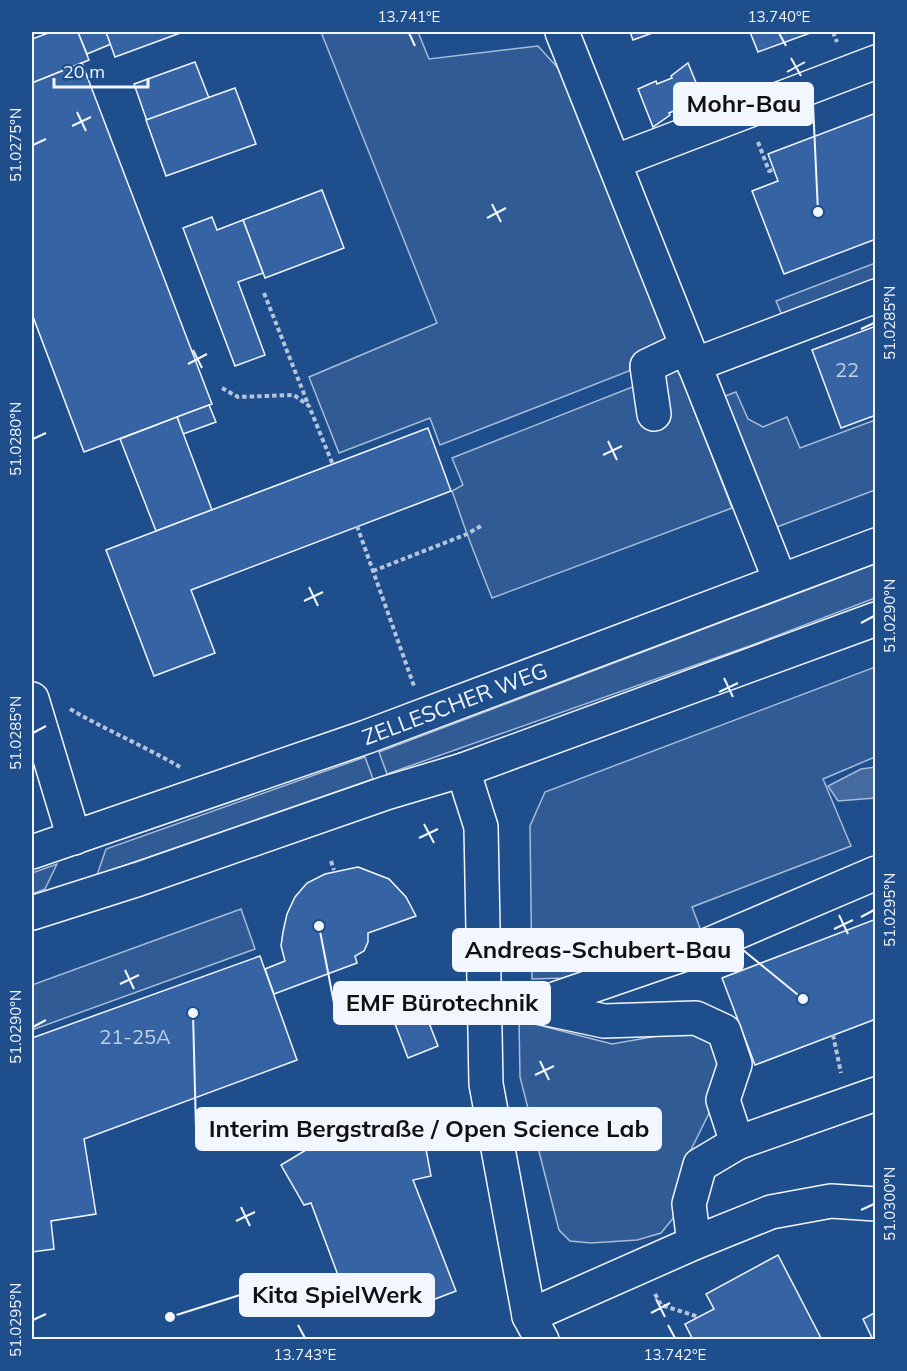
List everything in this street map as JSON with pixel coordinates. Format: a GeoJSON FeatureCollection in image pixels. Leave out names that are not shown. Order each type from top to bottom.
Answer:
{"type":"FeatureCollection","features":[{"type":"Feature","properties":{"kind":"main road"},"geometry":{"type":"LineString","coordinates":[[562,32],[780,580]]}},
{"type":"Feature","properties":{"kind":"main road"},"geometry":{"type":"LineString","coordinates":[[614,162],[876,62]]}},
{"type":"Feature","properties":{"kind":"main road"},"geometry":{"type":"LineString","coordinates":[[654,414],[647,366],[691,356],[876,296]]}},
{"type":"Feature","properties":{"kind":"main road","name":"ZELLESCHER WEG"},"geometry":{"type":"LineString","coordinates":[[32,852],[424,715],[876,545]]}},
{"type":"Feature","properties":{"kind":"main road"},"geometry":{"type":"LineString","coordinates":[[32,913],[139,879],[386,793],[463,770],[876,619]]}},
{"type":"Feature","properties":{"kind":"main road"},"geometry":{"type":"LineString","coordinates":[[32,699],[74,838]]}},
{"type":"Feature","properties":{"kind":"main road"},"geometry":{"type":"LineString","coordinates":[[463,770],[482,827],[486,1084],[536,1328],[640,1267],[771,1212],[831,1202],[876,1204]]}},
{"type":"Feature","properties":{"kind":"main road"},"geometry":{"type":"LineString","coordinates":[[534,1006],[691,952],[876,873]]}},
{"type":"Feature","properties":{"kind":"main road"},"geometry":{"type":"LineString","coordinates":[[486,1006],[534,1006],[604,1021],[696,1018],[724,1031],[735,1064],[723,1100],[737,1143]]}},
{"type":"Feature","properties":{"kind":"main road"},"geometry":{"type":"LineString","coordinates":[[701,1240],[689,1204],[700,1166],[737,1143],[876,1094]]}},
{"type":"Feature","properties":{"kind":"path"},"geometry":{"type":"LineString","coordinates":[[833,32],[838,45]]}},
{"type":"Feature","properties":{"kind":"path"},"geometry":{"type":"LineString","coordinates":[[264,293],[333,465]]}},
{"type":"Feature","properties":{"kind":"path"},"geometry":{"type":"LineString","coordinates":[[222,388],[238,397],[294,395],[309,406]]}},
{"type":"Feature","properties":{"kind":"path"},"geometry":{"type":"LineString","coordinates":[[357,526],[424,715]]}},
{"type":"Feature","properties":{"kind":"path"},"geometry":{"type":"LineString","coordinates":[[373,571],[482,526]]}},
{"type":"Feature","properties":{"kind":"path"},"geometry":{"type":"LineString","coordinates":[[32,699],[46,695],[101,727],[158,754],[216,788]]}},
{"type":"Feature","properties":{"kind":"path"},"geometry":{"type":"LineString","coordinates":[[331,861],[334,870]]}},
{"type":"Feature","properties":{"kind":"path"},"geometry":{"type":"LineString","coordinates":[[833,1035],[841,1075]]}},
{"type":"Feature","properties":{"kind":"path"},"geometry":{"type":"LineString","coordinates":[[640,1267],[661,1305],[699,1317]]}},
{"type":"Feature","properties":{"kind":"shaded area"},"geometry":{"type":"Polygon","coordinates":[[[321,32],[418,32],[429,59],[538,46],[567,78],[673,342],[632,362],[629,371],[440,445],[430,418],[339,453],[309,377],[437,323],[321,32]]]}},
{"type":"Feature","properties":{"kind":"shaded area"},"geometry":{"type":"Polygon","coordinates":[[[875,263],[875,286],[784,320],[776,301],[875,263]]]}},
{"type":"Feature","properties":{"kind":"shaded area"},"geometry":{"type":"Polygon","coordinates":[[[678,369],[732,508],[492,598],[452,491],[463,485],[452,458],[678,369]]]}},
{"type":"Feature","properties":{"kind":"shaded area"},"geometry":{"type":"Polygon","coordinates":[[[736,392],[748,419],[763,427],[787,417],[800,448],[875,420],[875,490],[769,530],[720,398],[736,392]]]}},
{"type":"Feature","properties":{"kind":"shaded area"},"geometry":{"type":"Polygon","coordinates":[[[875,564],[875,598],[755,644],[387,774],[379,752],[875,564]]]}},
{"type":"Feature","properties":{"kind":"shaded area"},"geometry":{"type":"Polygon","coordinates":[[[875,667],[875,757],[823,779],[851,846],[692,907],[700,928],[564,978],[532,979],[530,826],[545,792],[875,667]]]}},
{"type":"Feature","properties":{"kind":"shaded area"},"geometry":{"type":"Polygon","coordinates":[[[365,757],[373,779],[97,875],[106,849],[365,757]]]}},
{"type":"Feature","properties":{"kind":"shaded area"},"geometry":{"type":"Polygon","coordinates":[[[875,767],[875,798],[838,801],[828,786],[861,769],[875,767]]]}},
{"type":"Feature","properties":{"kind":"shaded area"},"geometry":{"type":"Polygon","coordinates":[[[57,864],[45,889],[32,894],[32,873],[57,864]]]}},
{"type":"Feature","properties":{"kind":"shaded area"},"geometry":{"type":"Polygon","coordinates":[[[241,909],[255,949],[32,1030],[32,985],[241,909]]]}},
{"type":"Feature","properties":{"kind":"shaded area"},"geometry":{"type":"Polygon","coordinates":[[[519,1020],[612,1044],[693,1028],[708,1037],[724,1056],[719,1093],[684,1164],[675,1216],[661,1233],[637,1240],[591,1243],[570,1241],[559,1230],[520,1077],[519,1020]]]}},
{"type":"Feature","properties":{"kind":"building"},"geometry":{"type":"Polygon","coordinates":[[[51,32],[78,32],[89,60],[32,83],[32,39],[51,32]]]}},
{"type":"Feature","properties":{"kind":"building"},"geometry":{"type":"Polygon","coordinates":[[[78,32],[106,32],[111,44],[87,54],[78,32]]]}},
{"type":"Feature","properties":{"kind":"building"},"geometry":{"type":"Polygon","coordinates":[[[106,32],[183,32],[115,57],[106,32]]]}},
{"type":"Feature","properties":{"kind":"building"},"geometry":{"type":"Polygon","coordinates":[[[630,32],[655,32],[633,40],[630,32]]]}},
{"type":"Feature","properties":{"kind":"building"},"geometry":{"type":"Polygon","coordinates":[[[750,32],[813,32],[758,52],[750,32]]]}},
{"type":"Feature","properties":{"kind":"building"},"geometry":{"type":"Polygon","coordinates":[[[195,62],[209,98],[147,121],[134,84],[195,62]]]}},
{"type":"Feature","properties":{"kind":"building"},"geometry":{"type":"Polygon","coordinates":[[[82,63],[212,404],[84,452],[32,314],[32,83],[82,63]]]}},
{"type":"Feature","properties":{"kind":"building"},"geometry":{"type":"Polygon","coordinates":[[[688,63],[704,102],[685,110],[684,107],[669,113],[670,115],[653,127],[638,89],[656,81],[657,84],[672,78],[671,76],[688,63]]]}},
{"type":"Feature","properties":{"kind":"building"},"geometry":{"type":"Polygon","coordinates":[[[235,88],[256,144],[166,176],[146,120],[235,88]]]}},
{"type":"Feature","properties":{"kind":"building"},"geometry":{"type":"Polygon","coordinates":[[[876,113],[876,239],[784,274],[752,191],[778,181],[768,154],[876,113]]]}},
{"type":"Feature","properties":{"kind":"building"},"geometry":{"type":"Polygon","coordinates":[[[322,190],[344,248],[265,278],[243,220],[322,190]]]}},
{"type":"Feature","properties":{"kind":"building"},"geometry":{"type":"Polygon","coordinates":[[[212,217],[217,230],[243,220],[263,273],[238,282],[265,355],[235,366],[183,228],[212,217]]]}},
{"type":"Feature","properties":{"kind":"building"},"geometry":{"type":"Polygon","coordinates":[[[876,326],[876,415],[841,428],[812,350],[876,326]]]}},
{"type":"Feature","properties":{"kind":"building"},"geometry":{"type":"Polygon","coordinates":[[[209,405],[216,422],[183,434],[177,417],[209,405]]]}},
{"type":"Feature","properties":{"kind":"building"},"geometry":{"type":"Polygon","coordinates":[[[177,417],[212,510],[156,531],[120,439],[177,417]]]}},
{"type":"Feature","properties":{"kind":"building"},"geometry":{"type":"Polygon","coordinates":[[[428,428],[451,491],[191,590],[215,653],[154,676],[106,550],[428,428]]]}},
{"type":"Feature","properties":{"kind":"building"},"geometry":{"type":"Polygon","coordinates":[[[358,867],[389,879],[406,897],[416,916],[368,933],[368,942],[364,951],[355,956],[357,963],[274,994],[265,969],[285,961],[281,946],[283,932],[287,914],[295,897],[307,883],[325,874],[358,867]]]}},
{"type":"Feature","properties":{"kind":"building"},"geometry":{"type":"Polygon","coordinates":[[[876,919],[876,1019],[755,1065],[722,978],[876,919]]]}},
{"type":"Feature","properties":{"kind":"building"},"geometry":{"type":"Polygon","coordinates":[[[260,956],[297,1060],[84,1139],[96,1214],[51,1221],[54,1249],[32,1252],[32,1038],[260,956]]]}},
{"type":"Feature","properties":{"kind":"building"},"geometry":{"type":"Polygon","coordinates":[[[417,992],[438,1046],[408,1058],[387,1003],[417,992]]]}},
{"type":"Feature","properties":{"kind":"building"},"geometry":{"type":"Polygon","coordinates":[[[357,1119],[364,1140],[423,1133],[431,1176],[413,1180],[456,1291],[396,1314],[383,1278],[345,1294],[311,1203],[304,1205],[281,1165],[357,1119]]]}},
{"type":"Feature","properties":{"kind":"building"},"geometry":{"type":"Polygon","coordinates":[[[778,1255],[822,1340],[693,1340],[685,1324],[714,1309],[706,1294],[778,1255]]]}},
{"type":"Feature","properties":{"kind":"building"},"geometry":{"type":"Polygon","coordinates":[[[876,1312],[876,1340],[873,1340],[863,1319],[876,1312]]]}},
{"type":"Feature","properties":{"kind":"place","name":"Mohr-Bau"},"geometry":{"type":"Point","coordinates":[818,212]}},
{"type":"Feature","properties":{"kind":"place","name":"EMF Bürotechnik"},"geometry":{"type":"Point","coordinates":[319,926]}},
{"type":"Feature","properties":{"kind":"place","name":"Andreas-Schubert-Bau"},"geometry":{"type":"Point","coordinates":[803,999]}},
{"type":"Feature","properties":{"kind":"place","name":"Interim Bergstraße / Open Science Lab"},"geometry":{"type":"Point","coordinates":[193,1013]}},
{"type":"Feature","properties":{"kind":"place","name":"Kita SpielWerk"},"geometry":{"type":"Point","coordinates":[170,1317]}}]}
